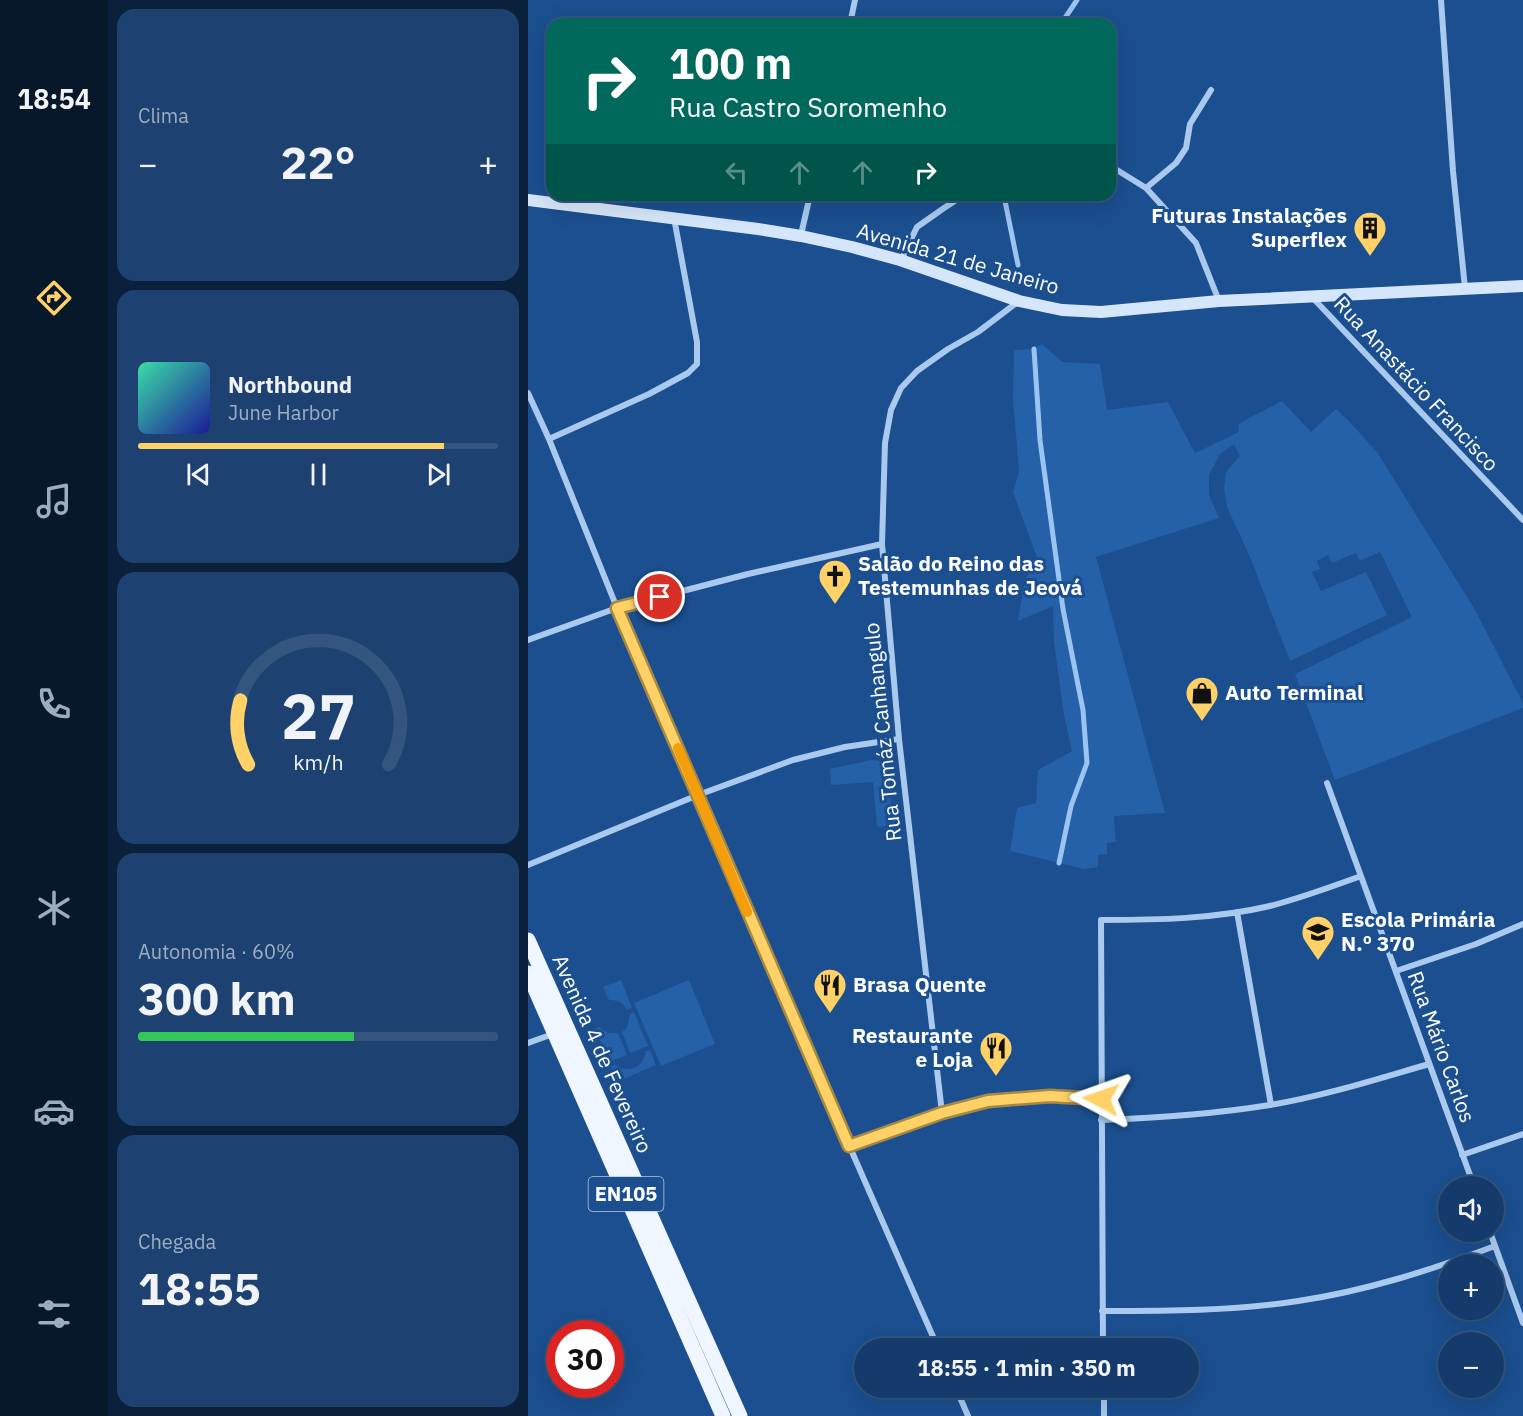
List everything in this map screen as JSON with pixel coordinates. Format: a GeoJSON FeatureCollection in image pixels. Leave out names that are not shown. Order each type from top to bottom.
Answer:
{"type":"FeatureCollection","features":[{"type":"Feature","properties":{"kind":"main road","name":"Avenida 21 de Janeiro"},"geometry":{"type":"LineString","coordinates":[[528,200],[801,236],[900,260],[1019,301],[1062,310],[1101,312],[1219,301],[1523,286]]}},
{"type":"Feature","properties":{"kind":"main road","name":"Avenida 4 de Fevereiro"},"geometry":{"type":"LineString","coordinates":[[528,940],[740,1416]]}},
{"type":"Feature","properties":{"kind":"main road","name":"Avenida 4 de Fevereiro"},"geometry":{"type":"LineString","coordinates":[[528,972],[723,1416]]}},
{"type":"Feature","properties":{"kind":"street"},"geometry":{"type":"LineString","coordinates":[[851,18],[855,0]]}},
{"type":"Feature","properties":{"kind":"street"},"geometry":{"type":"LineString","coordinates":[[1441,0],[1453,171],[1465,288]]}},
{"type":"Feature","properties":{"kind":"street"},"geometry":{"type":"LineString","coordinates":[[1146,188],[1176,163],[1186,148],[1190,124],[1211,90]]}},
{"type":"Feature","properties":{"kind":"street"},"geometry":{"type":"LineString","coordinates":[[1116,170],[1146,188],[1196,243],[1219,301]]}},
{"type":"Feature","properties":{"kind":"street"},"geometry":{"type":"LineString","coordinates":[[801,236],[809,201]]}},
{"type":"Feature","properties":{"kind":"street"},"geometry":{"type":"LineString","coordinates":[[900,260],[917,227],[955,201]]}},
{"type":"Feature","properties":{"kind":"street"},"geometry":{"type":"LineString","coordinates":[[549,439],[650,394],[688,373],[697,364],[698,342],[674,218]]}},
{"type":"Feature","properties":{"kind":"street","name":"Rua Anastácio Francisco"},"geometry":{"type":"LineString","coordinates":[[1310,296],[1523,520]]}},
{"type":"Feature","properties":{"kind":"street","name":"Rua Tomáz Canhangulo"},"geometry":{"type":"LineString","coordinates":[[942,1113],[899,739],[882,544],[885,443],[891,410],[901,388],[917,371],[948,349],[978,332],[1019,301]]}},
{"type":"Feature","properties":{"kind":"street"},"geometry":{"type":"LineString","coordinates":[[528,393],[549,439],[617,608],[934,1338]]}},
{"type":"Feature","properties":{"kind":"street"},"geometry":{"type":"LineString","coordinates":[[528,640],[617,608],[748,574],[882,544]]}},
{"type":"Feature","properties":{"kind":"street"},"geometry":{"type":"LineString","coordinates":[[528,865],[698,795],[793,760],[844,747],[899,739]]}},
{"type":"Feature","properties":{"kind":"street","name":"Rua Mário Carlos"},"geometry":{"type":"LineString","coordinates":[[1327,783],[1470,1176]]}},
{"type":"Feature","properties":{"kind":"street"},"geometry":{"type":"LineString","coordinates":[[1103,1338],[1101,920],[1142,920],[1237,912],[1269,906],[1361,876]]}},
{"type":"Feature","properties":{"kind":"street"},"geometry":{"type":"LineString","coordinates":[[1237,912],[1271,1105]]}},
{"type":"Feature","properties":{"kind":"street"},"geometry":{"type":"LineString","coordinates":[[1396,971],[1476,944],[1523,924]]}},
{"type":"Feature","properties":{"kind":"street"},"geometry":{"type":"LineString","coordinates":[[528,1043],[555,1033]]}},
{"type":"Feature","properties":{"kind":"street"},"geometry":{"type":"LineString","coordinates":[[1101,1120],[1165,1117],[1271,1105],[1429,1064]]}},
{"type":"Feature","properties":{"kind":"street"},"geometry":{"type":"LineString","coordinates":[[849,1146],[942,1113],[988,1101],[1050,1096],[1101,1099]]}},
{"type":"Feature","properties":{"kind":"street"},"geometry":{"type":"LineString","coordinates":[[1462,1155],[1523,1134]]}},
{"type":"Feature","properties":{"kind":"street"},"geometry":{"type":"LineString","coordinates":[[1494,1242],[1523,1323]]}},
{"type":"Feature","properties":{"kind":"street"},"geometry":{"type":"LineString","coordinates":[[1102,1311],[1244,1308],[1299,1301],[1361,1289],[1436,1268],[1495,1246]]}},
{"type":"Feature","properties":{"kind":"street"},"geometry":{"type":"LineString","coordinates":[[960,1398],[968,1416]]}},
{"type":"Feature","properties":{"kind":"street"},"geometry":{"type":"LineString","coordinates":[[1104,1398],[1104,1416]]}},
{"type":"Feature","properties":{"kind":"shaded area"},"geometry":{"type":"Polygon","coordinates":[[[1042,344],[1062,362],[1100,364],[1107,410],[1168,402],[1195,453],[1239,432],[1238,425],[1282,401],[1311,432],[1336,409],[1377,452],[1474,608],[1523,703],[1523,708],[1335,780],[1295,674],[1412,617],[1380,552],[1360,561],[1356,553],[1332,563],[1328,555],[1317,561],[1320,569],[1312,572],[1321,591],[1366,572],[1387,615],[1290,661],[1250,557],[1227,507],[1224,488],[1226,472],[1240,456],[1234,444],[1220,454],[1209,475],[1209,495],[1219,518],[1096,557],[1165,813],[1114,816],[1116,842],[1107,843],[1107,854],[1098,855],[1098,867],[1084,869],[1010,851],[1017,808],[1036,803],[1038,770],[1072,751],[1064,715],[1054,643],[1053,606],[1018,621],[1025,579],[1038,560],[1013,492],[1019,471],[1013,399],[1014,350],[1034,349],[1042,344]]]}},
{"type":"Feature","properties":{"kind":"shaded area"},"geometry":{"type":"Polygon","coordinates":[[[871,760],[881,761],[888,768],[893,825],[877,827],[873,782],[831,785],[830,769],[871,760]]]}},
{"type":"Feature","properties":{"kind":"shaded area"},"geometry":{"type":"Polygon","coordinates":[[[621,980],[632,1007],[627,1010],[620,1002],[609,1000],[603,987],[621,980]]]}},
{"type":"Feature","properties":{"kind":"shaded area"},"geometry":{"type":"Polygon","coordinates":[[[689,980],[715,1044],[661,1066],[634,1003],[689,980]]]}},
{"type":"Feature","properties":{"kind":"shaded area"},"geometry":{"type":"Polygon","coordinates":[[[634,1012],[648,1046],[630,1053],[622,1032],[627,1027],[630,1014],[634,1012]]]}},
{"type":"Feature","properties":{"kind":"shaded area"},"geometry":{"type":"Polygon","coordinates":[[[599,1027],[608,1033],[618,1033],[627,1055],[609,1062],[595,1029],[599,1027]]]}},
{"type":"Feature","properties":{"kind":"shaded area"},"geometry":{"type":"Polygon","coordinates":[[[650,1050],[656,1065],[617,1082],[611,1066],[615,1065],[625,1069],[635,1068],[642,1062],[646,1051],[650,1050]]]}},
{"type":"Feature","properties":{"kind":"waterway"},"geometry":{"type":"LineString","coordinates":[[1065,18],[1077,0]]}},
{"type":"Feature","properties":{"kind":"waterway"},"geometry":{"type":"LineString","coordinates":[[1005,201],[1018,265]]}},
{"type":"Feature","properties":{"kind":"waterway"},"geometry":{"type":"LineString","coordinates":[[1034,349],[1040,440],[1063,609],[1083,710],[1087,763],[1071,806],[1059,863]]}},
{"type":"Feature","properties":{"kind":"slow traffic"},"geometry":{"type":"LineString","coordinates":[[678,748],[747,912]]}},
{"type":"Feature","properties":{"kind":"place","name":"Futuras Instalações Superflex"},"geometry":{"type":"Point","coordinates":[1370,257]}},
{"type":"Feature","properties":{"kind":"place","name":"Salão do Reino das Testemunhas de Jeová"},"geometry":{"type":"Point","coordinates":[835,605]}},
{"type":"Feature","properties":{"kind":"place","name":"Auto Terminal"},"geometry":{"type":"Point","coordinates":[1202,722]}},
{"type":"Feature","properties":{"kind":"place","name":"Escola Primária N.º 370"},"geometry":{"type":"Point","coordinates":[1318,961]}},
{"type":"Feature","properties":{"kind":"place","name":"Brasa Quente"},"geometry":{"type":"Point","coordinates":[830,1014]}},
{"type":"Feature","properties":{"kind":"place","name":"Restaurante e Loja"},"geometry":{"type":"Point","coordinates":[996,1077]}},
{"type":"Feature","properties":{"kind":"route"},"geometry":{"type":"LineString","coordinates":[[660,597],[617,608],[849,1146],[942,1113],[988,1101],[1050,1096],[1101,1099]]}}]}
